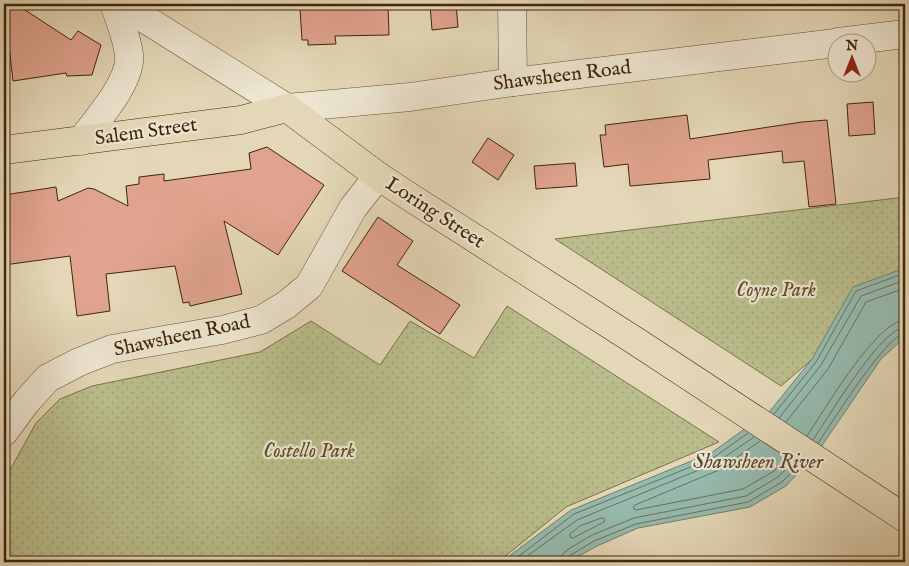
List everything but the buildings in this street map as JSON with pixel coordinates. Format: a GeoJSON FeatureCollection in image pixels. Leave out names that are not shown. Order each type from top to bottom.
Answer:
{"type":"FeatureCollection","features":[{"type":"Feature","properties":{"kind":"main road","name":"Salem Street"},"geometry":{"type":"LineString","coordinates":[[4,150],[241,120],[287,108]]}},
{"type":"Feature","properties":{"kind":"main road","name":"Loring Street"},"geometry":{"type":"LineString","coordinates":[[287,108],[378,176],[751,416],[905,518]]}},
{"type":"Feature","properties":{"kind":"street"},"geometry":{"type":"LineString","coordinates":[[82,141],[112,101],[125,76],[130,57],[114,4]]}},
{"type":"Feature","properties":{"kind":"street","name":"Loring Street"},"geometry":{"type":"LineString","coordinates":[[121,4],[287,108]]}},
{"type":"Feature","properties":{"kind":"street"},"geometry":{"type":"LineString","coordinates":[[512,4],[513,82]]}},
{"type":"Feature","properties":{"kind":"street","name":"Shawsheen Road"},"geometry":{"type":"LineString","coordinates":[[876,38],[905,34]]}},
{"type":"Feature","properties":{"kind":"street","name":"Shawsheen Road"},"geometry":{"type":"LineString","coordinates":[[287,108],[410,97],[513,82],[826,44]]}},
{"type":"Feature","properties":{"kind":"street","name":"Shawsheen Road"},"geometry":{"type":"LineString","coordinates":[[4,432],[27,401],[48,378],[79,362],[112,349],[222,330],[261,320],[286,305],[309,286],[353,208],[378,176]]}},
{"type":"Feature","properties":{"kind":"green space","name":"Coyne Park"},"geometry":{"type":"Polygon","coordinates":[[[905,197],[905,303],[866,313],[781,386],[555,239],[905,197]]]}},
{"type":"Feature","properties":{"kind":"green space","name":"Costello Park"},"geometry":{"type":"Polygon","coordinates":[[[507,306],[719,442],[566,507],[498,562],[4,562],[4,481],[36,423],[60,399],[92,386],[260,352],[311,321],[380,365],[410,321],[474,358],[507,306]]]}},
{"type":"Feature","properties":{"kind":"water","name":"Shawsheen River"},"geometry":{"type":"Polygon","coordinates":[[[905,268],[905,337],[881,359],[819,450],[786,486],[750,507],[638,528],[597,546],[568,562],[504,562],[571,510],[711,453],[770,411],[812,359],[853,287],[905,268]]]}}]}
